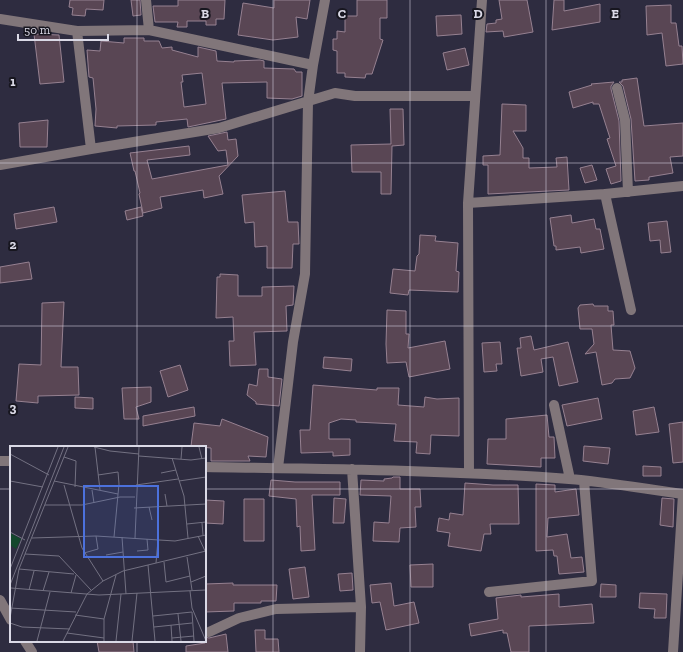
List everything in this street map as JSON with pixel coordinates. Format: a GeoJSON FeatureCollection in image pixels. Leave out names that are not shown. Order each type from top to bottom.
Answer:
{"type":"FeatureCollection","features":[{"type":"Feature","properties":{"kind":"street"},"geometry":{"type":"LineString","coordinates":[[146,0],[149,30]]}},
{"type":"Feature","properties":{"kind":"street"},"geometry":{"type":"LineString","coordinates":[[278,468],[293,342],[305,274],[308,102],[325,0]]}},
{"type":"Feature","properties":{"kind":"street"},"geometry":{"type":"LineString","coordinates":[[468,473],[468,203],[482,0]]}},
{"type":"Feature","properties":{"kind":"street"},"geometry":{"type":"LineString","coordinates":[[0,19],[77,31],[149,30],[313,65]]}},
{"type":"Feature","properties":{"kind":"street"},"geometry":{"type":"LineString","coordinates":[[77,31],[90,148]]}},
{"type":"Feature","properties":{"kind":"street"},"geometry":{"type":"LineString","coordinates":[[617,88],[625,120],[628,192]]}},
{"type":"Feature","properties":{"kind":"street"},"geometry":{"type":"LineString","coordinates":[[0,165],[90,148],[219,128],[335,93],[355,96],[475,96]]}},
{"type":"Feature","properties":{"kind":"street"},"geometry":{"type":"LineString","coordinates":[[468,203],[605,194],[683,186]]}},
{"type":"Feature","properties":{"kind":"street"},"geometry":{"type":"LineString","coordinates":[[605,194],[631,310]]}},
{"type":"Feature","properties":{"kind":"street"},"geometry":{"type":"LineString","coordinates":[[554,404],[570,479]]}},
{"type":"Feature","properties":{"kind":"street"},"geometry":{"type":"LineString","coordinates":[[206,467],[352,469],[468,473],[570,479],[683,494],[672,652]]}},
{"type":"Feature","properties":{"kind":"street"},"geometry":{"type":"LineString","coordinates":[[352,469],[361,607],[360,652]]}},
{"type":"Feature","properties":{"kind":"street"},"geometry":{"type":"LineString","coordinates":[[489,592],[592,581],[584,481]]}},
{"type":"Feature","properties":{"kind":"street"},"geometry":{"type":"LineString","coordinates":[[0,600],[8,609]]}},
{"type":"Feature","properties":{"kind":"street"},"geometry":{"type":"LineString","coordinates":[[209,632],[239,618],[276,609],[361,607]]}},
{"type":"Feature","properties":{"kind":"street"},"geometry":{"type":"LineString","coordinates":[[26,642],[32,652]]}},
{"type":"Feature","properties":{"kind":"building"},"geometry":{"type":"Polygon","coordinates":[[[70,0],[104,0],[103,10],[86,9],[85,16],[72,15],[73,8],[69,7],[70,0]]]}},
{"type":"Feature","properties":{"kind":"building"},"geometry":{"type":"Polygon","coordinates":[[[131,0],[140,0],[141,15],[133,16],[131,0]]]}},
{"type":"Feature","properties":{"kind":"building"},"geometry":{"type":"Polygon","coordinates":[[[178,0],[225,0],[224,19],[216,19],[216,25],[206,25],[206,21],[187,21],[187,27],[177,27],[178,22],[155,22],[153,6],[178,6],[178,0]]]}},
{"type":"Feature","properties":{"kind":"building"},"geometry":{"type":"Polygon","coordinates":[[[274,0],[310,0],[307,19],[296,17],[298,37],[273,40],[238,35],[243,3],[274,8],[274,0]]]}},
{"type":"Feature","properties":{"kind":"building"},"geometry":{"type":"Polygon","coordinates":[[[357,0],[387,0],[387,18],[380,18],[380,39],[383,40],[372,74],[366,74],[365,78],[345,77],[345,73],[337,73],[337,51],[333,50],[333,39],[337,39],[337,31],[345,32],[345,16],[357,16],[357,0]]]}},
{"type":"Feature","properties":{"kind":"building"},"geometry":{"type":"Polygon","coordinates":[[[499,0],[527,0],[533,32],[504,37],[503,31],[486,32],[487,24],[496,23],[496,20],[502,19],[499,0]]]}},
{"type":"Feature","properties":{"kind":"building"},"geometry":{"type":"Polygon","coordinates":[[[554,0],[564,0],[564,11],[600,4],[600,22],[552,30],[554,0]]]}},
{"type":"Feature","properties":{"kind":"building"},"geometry":{"type":"Polygon","coordinates":[[[671,5],[671,23],[676,23],[679,46],[682,46],[683,64],[666,66],[662,33],[647,35],[646,6],[671,5]]]}},
{"type":"Feature","properties":{"kind":"building"},"geometry":{"type":"Polygon","coordinates":[[[461,15],[462,34],[437,36],[436,16],[461,15]]]}},
{"type":"Feature","properties":{"kind":"building"},"geometry":{"type":"Polygon","coordinates":[[[34,34],[59,35],[64,82],[40,84],[34,34]]]}},
{"type":"Feature","properties":{"kind":"building"},"geometry":{"type":"Polygon","coordinates":[[[124,38],[144,38],[144,41],[159,41],[162,48],[172,47],[172,50],[198,57],[198,47],[216,51],[217,61],[234,62],[260,60],[264,61],[264,68],[294,69],[296,72],[302,72],[302,96],[292,99],[267,98],[267,82],[222,83],[226,119],[188,127],[187,119],[156,122],[156,125],[117,126],[117,128],[95,126],[96,109],[93,78],[89,77],[87,50],[100,51],[101,41],[124,43],[124,38]],[[202,73],[182,75],[183,82],[181,82],[184,107],[206,104],[202,73]]]}},
{"type":"Feature","properties":{"kind":"building"},"geometry":{"type":"Polygon","coordinates":[[[465,48],[469,65],[447,70],[443,53],[465,48]]]}},
{"type":"Feature","properties":{"kind":"building"},"geometry":{"type":"Polygon","coordinates":[[[637,78],[644,126],[683,123],[683,156],[670,157],[673,173],[649,177],[649,180],[635,181],[631,119],[623,86],[619,82],[622,82],[622,80],[637,78]]]}},
{"type":"Feature","properties":{"kind":"building"},"geometry":{"type":"Polygon","coordinates":[[[614,82],[611,89],[619,121],[621,181],[611,184],[606,169],[616,166],[607,139],[610,138],[599,104],[593,104],[593,102],[573,108],[569,92],[592,85],[591,84],[614,82]]]}},
{"type":"Feature","properties":{"kind":"building"},"geometry":{"type":"Polygon","coordinates":[[[502,104],[526,105],[526,131],[513,131],[523,148],[523,158],[529,158],[529,168],[557,167],[556,158],[567,157],[569,190],[488,194],[488,165],[483,165],[483,156],[500,155],[502,104]]]}},
{"type":"Feature","properties":{"kind":"building"},"geometry":{"type":"Polygon","coordinates":[[[390,109],[403,109],[404,145],[392,146],[391,194],[381,194],[381,172],[352,172],[351,145],[391,144],[390,109]]]}},
{"type":"Feature","properties":{"kind":"building"},"geometry":{"type":"Polygon","coordinates":[[[48,120],[47,147],[20,147],[19,123],[48,120]]]}},
{"type":"Feature","properties":{"kind":"building"},"geometry":{"type":"Polygon","coordinates":[[[227,132],[228,140],[236,139],[238,156],[219,176],[223,194],[204,198],[203,190],[160,197],[162,208],[143,213],[140,193],[130,153],[189,146],[190,155],[147,160],[152,179],[228,165],[226,150],[218,151],[208,136],[227,132]]]}},
{"type":"Feature","properties":{"kind":"building"},"geometry":{"type":"Polygon","coordinates":[[[592,165],[597,180],[585,183],[580,168],[592,165]]]}},
{"type":"Feature","properties":{"kind":"building"},"geometry":{"type":"Polygon","coordinates":[[[285,191],[288,222],[298,222],[299,244],[293,244],[292,268],[267,268],[267,246],[255,247],[254,222],[245,223],[242,195],[285,191]]]}},
{"type":"Feature","properties":{"kind":"building"},"geometry":{"type":"Polygon","coordinates":[[[54,207],[57,222],[16,229],[14,214],[54,207]]]}},
{"type":"Feature","properties":{"kind":"building"},"geometry":{"type":"Polygon","coordinates":[[[141,207],[143,216],[127,220],[125,211],[141,207]]]}},
{"type":"Feature","properties":{"kind":"building"},"geometry":{"type":"Polygon","coordinates":[[[571,215],[572,223],[594,219],[596,229],[600,229],[604,249],[581,253],[580,247],[556,250],[556,246],[554,246],[550,218],[571,215]]]}},
{"type":"Feature","properties":{"kind":"building"},"geometry":{"type":"Polygon","coordinates":[[[667,221],[671,252],[661,253],[660,240],[650,241],[648,223],[667,221]]]}},
{"type":"Feature","properties":{"kind":"building"},"geometry":{"type":"Polygon","coordinates":[[[420,235],[436,236],[435,241],[458,243],[456,271],[459,272],[458,292],[409,290],[408,295],[390,293],[393,269],[415,271],[417,256],[419,254],[420,235]]]}},
{"type":"Feature","properties":{"kind":"building"},"geometry":{"type":"Polygon","coordinates":[[[29,262],[32,279],[0,283],[0,267],[29,262]]]}},
{"type":"Feature","properties":{"kind":"building"},"geometry":{"type":"Polygon","coordinates":[[[220,274],[238,275],[238,296],[262,296],[262,287],[294,286],[293,305],[286,306],[287,331],[254,332],[256,365],[230,366],[229,341],[234,341],[233,317],[216,318],[217,277],[220,277],[220,274]]]}},
{"type":"Feature","properties":{"kind":"building"},"geometry":{"type":"Polygon","coordinates":[[[64,302],[61,367],[78,367],[79,395],[38,396],[38,403],[16,401],[19,364],[41,365],[42,303],[64,302]]]}},
{"type":"Feature","properties":{"kind":"building"},"geometry":{"type":"Polygon","coordinates":[[[593,304],[594,306],[608,306],[608,311],[613,311],[614,325],[611,325],[613,350],[630,351],[635,368],[630,378],[615,379],[612,383],[602,385],[596,352],[585,354],[594,344],[592,329],[580,329],[578,308],[580,305],[593,304]]]}},
{"type":"Feature","properties":{"kind":"building"},"geometry":{"type":"Polygon","coordinates":[[[387,310],[406,311],[406,334],[409,334],[408,348],[445,341],[450,369],[409,377],[406,362],[387,363],[387,310]]]}},
{"type":"Feature","properties":{"kind":"building"},"geometry":{"type":"Polygon","coordinates":[[[531,336],[534,350],[568,342],[578,382],[559,386],[553,357],[541,359],[543,372],[521,376],[517,348],[521,348],[520,338],[531,336]]]}},
{"type":"Feature","properties":{"kind":"building"},"geometry":{"type":"Polygon","coordinates":[[[500,342],[502,364],[496,364],[497,371],[484,372],[482,343],[500,342]]]}},
{"type":"Feature","properties":{"kind":"building"},"geometry":{"type":"Polygon","coordinates":[[[324,357],[352,359],[351,371],[323,368],[324,357]]]}},
{"type":"Feature","properties":{"kind":"building"},"geometry":{"type":"Polygon","coordinates":[[[180,365],[188,390],[168,397],[160,371],[180,365]]]}},
{"type":"Feature","properties":{"kind":"building"},"geometry":{"type":"Polygon","coordinates":[[[259,369],[268,369],[268,377],[282,379],[279,406],[256,404],[256,402],[247,395],[249,384],[257,386],[259,369]]]}},
{"type":"Feature","properties":{"kind":"building"},"geometry":{"type":"Polygon","coordinates":[[[313,385],[377,390],[377,388],[399,388],[398,405],[424,407],[425,397],[437,399],[459,398],[459,436],[431,435],[430,454],[416,453],[417,442],[394,441],[396,424],[356,422],[356,420],[341,419],[329,423],[329,439],[350,439],[350,455],[333,456],[333,452],[301,453],[300,430],[310,430],[313,385]]]}},
{"type":"Feature","properties":{"kind":"building"},"geometry":{"type":"Polygon","coordinates":[[[151,387],[151,402],[136,407],[139,419],[124,419],[122,388],[151,387]]]}},
{"type":"Feature","properties":{"kind":"building"},"geometry":{"type":"Polygon","coordinates":[[[75,397],[93,398],[93,409],[75,408],[75,397]]]}},
{"type":"Feature","properties":{"kind":"building"},"geometry":{"type":"Polygon","coordinates":[[[598,398],[602,419],[567,426],[562,405],[598,398]]]}},
{"type":"Feature","properties":{"kind":"building"},"geometry":{"type":"Polygon","coordinates":[[[194,407],[195,416],[143,426],[143,416],[194,407]]]}},
{"type":"Feature","properties":{"kind":"building"},"geometry":{"type":"Polygon","coordinates":[[[654,407],[659,432],[636,435],[633,411],[654,407]]]}},
{"type":"Feature","properties":{"kind":"building"},"geometry":{"type":"Polygon","coordinates":[[[547,415],[549,437],[554,437],[555,458],[541,458],[541,467],[487,464],[488,439],[506,439],[506,419],[547,415]]]}},
{"type":"Feature","properties":{"kind":"building"},"geometry":{"type":"Polygon","coordinates":[[[222,419],[268,437],[266,457],[248,456],[250,461],[211,461],[211,448],[206,448],[206,446],[191,446],[194,423],[220,426],[222,419]]]}},
{"type":"Feature","properties":{"kind":"building"},"geometry":{"type":"Polygon","coordinates":[[[683,422],[683,462],[673,463],[669,424],[683,422]]]}},
{"type":"Feature","properties":{"kind":"building"},"geometry":{"type":"Polygon","coordinates":[[[584,446],[610,448],[608,464],[583,461],[584,446]]]}},
{"type":"Feature","properties":{"kind":"building"},"geometry":{"type":"Polygon","coordinates":[[[643,466],[661,467],[661,476],[643,476],[643,466]]]}},
{"type":"Feature","properties":{"kind":"building"},"geometry":{"type":"Polygon","coordinates":[[[400,477],[400,489],[420,489],[421,507],[415,507],[416,527],[400,528],[399,542],[373,541],[374,522],[389,523],[391,496],[360,495],[361,480],[384,481],[384,479],[400,477]]]}},
{"type":"Feature","properties":{"kind":"building"},"geometry":{"type":"Polygon","coordinates":[[[271,480],[295,482],[340,482],[340,495],[312,495],[315,550],[301,551],[300,526],[297,527],[296,499],[269,496],[271,480]]]}},
{"type":"Feature","properties":{"kind":"building"},"geometry":{"type":"Polygon","coordinates":[[[465,483],[518,485],[519,524],[490,524],[491,534],[484,534],[481,551],[448,546],[450,533],[437,531],[439,518],[449,520],[450,513],[463,515],[465,483]]]}},
{"type":"Feature","properties":{"kind":"building"},"geometry":{"type":"Polygon","coordinates":[[[536,484],[555,485],[555,492],[576,489],[579,515],[548,518],[547,537],[567,534],[571,558],[582,557],[584,572],[559,574],[557,556],[554,556],[553,550],[536,551],[536,484]]]}},
{"type":"Feature","properties":{"kind":"building"},"geometry":{"type":"Polygon","coordinates":[[[334,498],[346,499],[344,523],[333,523],[334,498]]]}},
{"type":"Feature","properties":{"kind":"building"},"geometry":{"type":"Polygon","coordinates":[[[662,498],[674,499],[673,527],[660,525],[662,498]]]}},
{"type":"Feature","properties":{"kind":"building"},"geometry":{"type":"Polygon","coordinates":[[[244,499],[264,499],[264,541],[244,541],[244,499]]]}},
{"type":"Feature","properties":{"kind":"building"},"geometry":{"type":"Polygon","coordinates":[[[206,500],[224,501],[223,524],[206,523],[206,500]]]}},
{"type":"Feature","properties":{"kind":"building"},"geometry":{"type":"Polygon","coordinates":[[[433,564],[433,587],[411,587],[410,565],[433,564]]]}},
{"type":"Feature","properties":{"kind":"building"},"geometry":{"type":"Polygon","coordinates":[[[305,567],[309,597],[293,599],[289,569],[305,567]]]}},
{"type":"Feature","properties":{"kind":"building"},"geometry":{"type":"Polygon","coordinates":[[[352,573],[353,590],[340,591],[338,574],[352,573]]]}},
{"type":"Feature","properties":{"kind":"building"},"geometry":{"type":"Polygon","coordinates":[[[233,583],[233,585],[277,585],[276,601],[261,601],[261,603],[234,603],[234,611],[206,612],[206,584],[233,583]]]}},
{"type":"Feature","properties":{"kind":"building"},"geometry":{"type":"Polygon","coordinates":[[[391,583],[394,606],[414,602],[419,623],[386,630],[380,602],[372,603],[370,585],[391,583]]]}},
{"type":"Feature","properties":{"kind":"building"},"geometry":{"type":"Polygon","coordinates":[[[601,584],[616,585],[616,597],[600,597],[601,584]]]}},
{"type":"Feature","properties":{"kind":"building"},"geometry":{"type":"Polygon","coordinates":[[[640,593],[667,594],[666,618],[654,618],[655,609],[639,608],[640,593]]]}},
{"type":"Feature","properties":{"kind":"building"},"geometry":{"type":"Polygon","coordinates":[[[559,594],[559,607],[592,604],[594,623],[529,626],[529,652],[511,652],[507,633],[503,633],[503,630],[471,636],[469,624],[498,619],[496,598],[521,595],[521,597],[559,594]]]}},
{"type":"Feature","properties":{"kind":"building"},"geometry":{"type":"Polygon","coordinates":[[[255,630],[265,630],[265,639],[278,639],[279,652],[256,652],[255,630]]]}},
{"type":"Feature","properties":{"kind":"building"},"geometry":{"type":"Polygon","coordinates":[[[226,634],[228,652],[186,652],[186,646],[205,643],[206,637],[209,638],[226,634]]]}},
{"type":"Feature","properties":{"kind":"building"},"geometry":{"type":"Polygon","coordinates":[[[97,642],[133,642],[134,652],[99,652],[97,642]]]}}]}
